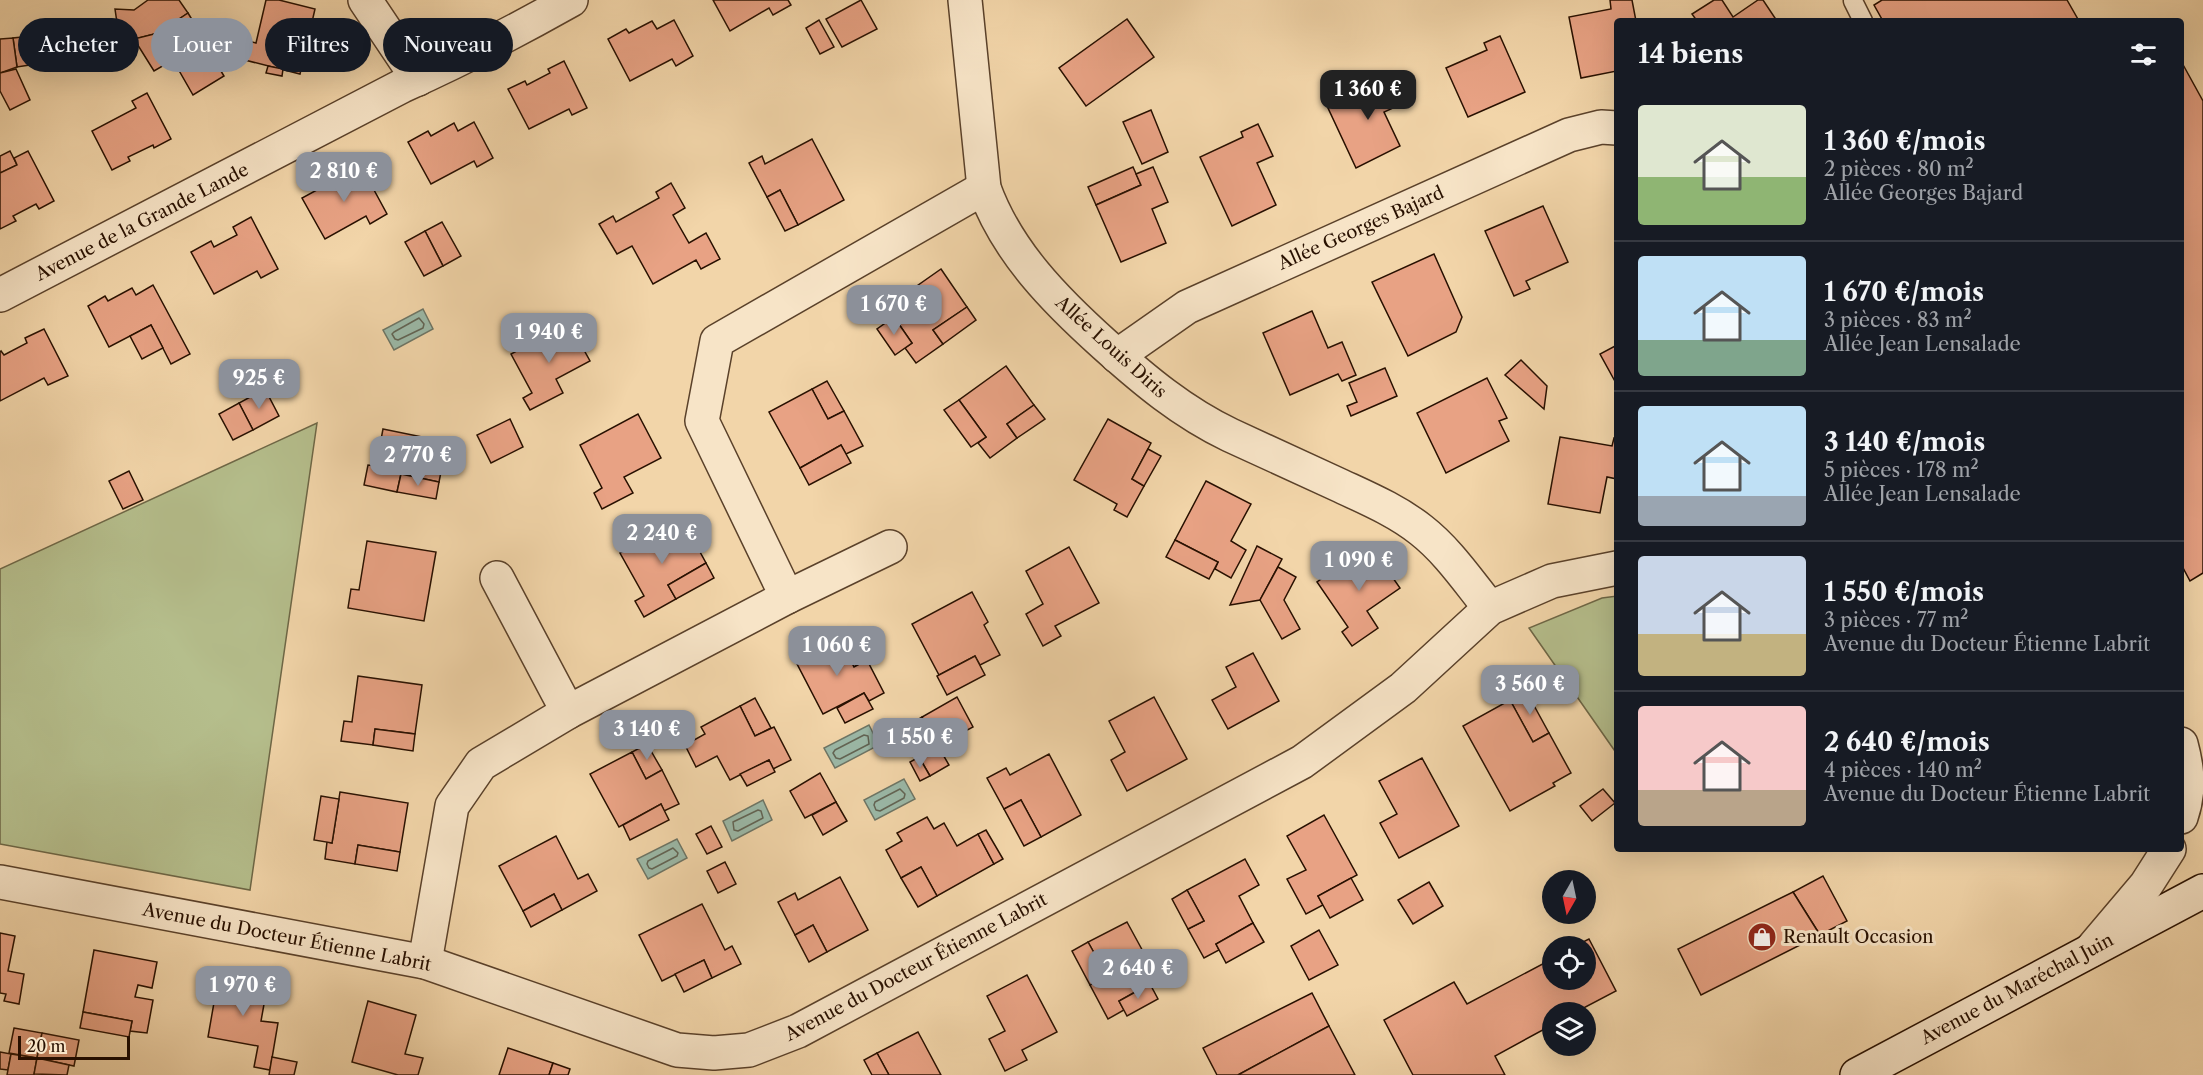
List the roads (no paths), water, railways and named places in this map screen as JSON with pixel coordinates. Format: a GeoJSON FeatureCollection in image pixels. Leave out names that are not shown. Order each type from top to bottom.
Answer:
{"type":"FeatureCollection","features":[{"type":"Feature","properties":{"kind":"street"},"geometry":{"type":"LineString","coordinates":[[365,0],[417,79]]}},
{"type":"Feature","properties":{"kind":"street","name":"Avenue de la Grande Lande"},"geometry":{"type":"LineString","coordinates":[[0,295],[571,0]]}},
{"type":"Feature","properties":{"kind":"street","name":"Allée Louis Diris"},"geometry":{"type":"LineString","coordinates":[[965,0],[984,188],[992,211],[1037,278],[1075,318],[1168,400],[1197,418],[1393,510],[1422,530],[1448,555],[1490,609]]}},
{"type":"Feature","properties":{"kind":"street","name":"Allée Georges Bajard"},"geometry":{"type":"LineString","coordinates":[[1117,356],[1198,302],[1569,135],[1601,127],[1614,128]]}},
{"type":"Feature","properties":{"kind":"street"},"geometry":{"type":"LineString","coordinates":[[787,597],[702,421],[717,341],[984,188]]}},
{"type":"Feature","properties":{"kind":"street"},"geometry":{"type":"LineString","coordinates":[[425,962],[452,806],[481,764],[568,711],[787,597],[890,547]]}},
{"type":"Feature","properties":{"kind":"street","name":"Avenue du Docteur Étienne Labrit"},"geometry":{"type":"LineString","coordinates":[[0,882],[425,962],[669,1063],[714,1053],[749,1050],[798,1031],[1302,762],[1403,688],[1490,609],[1552,581],[1614,569]]}},
{"type":"Feature","properties":{"kind":"street"},"geometry":{"type":"LineString","coordinates":[[497,578],[568,711]]}},
{"type":"Feature","properties":{"kind":"street"},"geometry":{"type":"LineString","coordinates":[[2184,755],[2189,785],[2184,805]]}},
{"type":"Feature","properties":{"kind":"street"},"geometry":{"type":"LineString","coordinates":[[2091,950],[2146,885],[2167,852]]}},
{"type":"Feature","properties":{"kind":"street","name":"Avenue du Maréchal Juin"},"geometry":{"type":"LineString","coordinates":[[1857,1075],[2194,893]]}},
{"type":"Feature","properties":{"kind":"lane"},"geometry":{"type":"LineString","coordinates":[[1852,1],[1861,18]]}},
{"type":"Feature","properties":{"kind":"water"},"geometry":{"type":"Polygon","coordinates":[[[423,309],[433,329],[394,350],[383,330],[423,309]]]}},
{"type":"Feature","properties":{"kind":"water"},"geometry":{"type":"Polygon","coordinates":[[[869,725],[879,745],[835,768],[824,748],[869,725]]]}},
{"type":"Feature","properties":{"kind":"water"},"geometry":{"type":"Polygon","coordinates":[[[904,779],[915,799],[875,820],[864,800],[904,779]]]}},
{"type":"Feature","properties":{"kind":"water"},"geometry":{"type":"Polygon","coordinates":[[[763,800],[772,820],[732,841],[723,821],[763,800]]]}},
{"type":"Feature","properties":{"kind":"water"},"geometry":{"type":"Polygon","coordinates":[[[677,839],[687,858],[648,879],[637,859],[677,839]]]}},
{"type":"Feature","properties":{"kind":"place","name":"Renault Occasion"},"geometry":{"type":"Point","coordinates":[1762,937]}}]}
